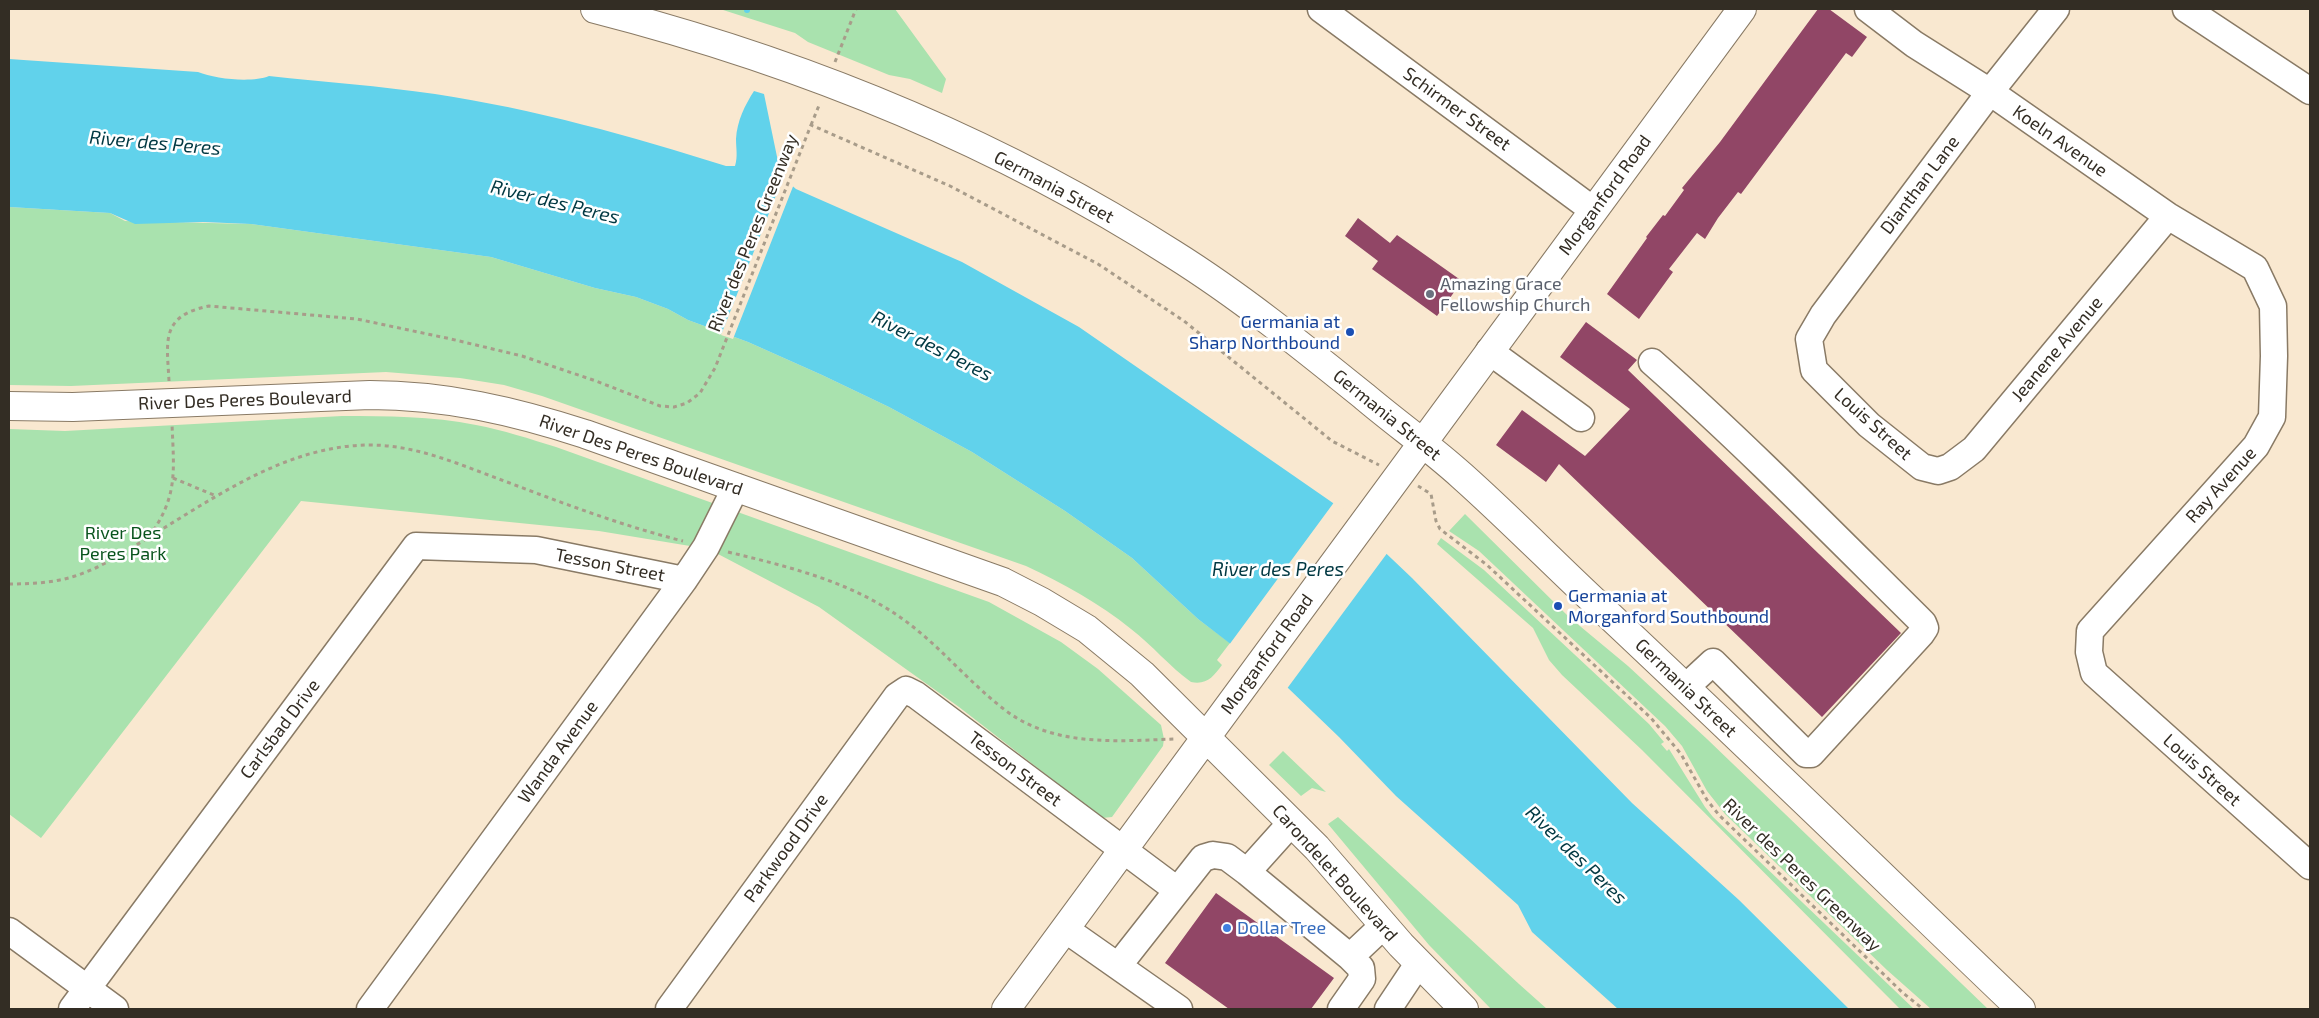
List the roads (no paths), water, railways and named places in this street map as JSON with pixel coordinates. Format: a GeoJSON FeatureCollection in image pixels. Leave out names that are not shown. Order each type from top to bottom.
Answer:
{"type":"FeatureCollection","features":[{"type":"Feature","properties":{"kind":"main road","name":"Germania Street"},"geometry":{"type":"LineString","coordinates":[[595,9],[736,48],[828,81],[933,125],[1017,165],[1075,196],[1172,253],[1290,338],[1462,476],[1686,687],[2021,1009]]}},
{"type":"Feature","properties":{"kind":"main road","name":"Morganford Road"},"geometry":{"type":"LineString","coordinates":[[1006,1009],[1742,9]]}},
{"type":"Feature","properties":{"kind":"main road","name":"River Des Peres Boulevard"},"geometry":{"type":"LineString","coordinates":[[9,406],[73,407],[370,394],[444,398],[515,412],[550,422],[736,487],[964,568],[1022,591],[1069,618],[1110,646],[1142,674],[1206,737]]}},
{"type":"Feature","properties":{"kind":"main road","name":"Carondelet Boulevard"},"geometry":{"type":"LineString","coordinates":[[1206,737],[1345,879],[1418,964],[1464,1009]]}},
{"type":"Feature","properties":{"kind":"street","name":"Schirmer Street"},"geometry":{"type":"LineString","coordinates":[[1321,9],[1593,210]]}},
{"type":"Feature","properties":{"kind":"street","name":"Koeln Avenue"},"geometry":{"type":"LineString","coordinates":[[1868,9],[1914,44],[1990,92],[2168,216],[2255,268]]}},
{"type":"Feature","properties":{"kind":"street","name":"Dianthan Lane"},"geometry":{"type":"LineString","coordinates":[[1814,370],[1809,339],[1823,315],[1990,92],[2056,9]]}},
{"type":"Feature","properties":{"kind":"street"},"geometry":{"type":"LineString","coordinates":[[2186,9],[2310,91]]}},
{"type":"Feature","properties":{"kind":"street","name":"Jeanene Avenue"},"geometry":{"type":"LineString","coordinates":[[1938,471],[1950,467],[1974,449],[2168,216]]}},
{"type":"Feature","properties":{"kind":"street","name":"Ray Avenue"},"geometry":{"type":"LineString","coordinates":[[2094,673],[2089,652],[2090,631],[2256,446],[2272,417],[2274,306],[2255,268]]}},
{"type":"Feature","properties":{"kind":"street"},"geometry":{"type":"LineString","coordinates":[[1489,351],[1581,418]]}},
{"type":"Feature","properties":{"kind":"street"},"geometry":{"type":"LineString","coordinates":[[1652,362],[1697,402],[1924,623],[1921,634],[1784,782]]}},
{"type":"Feature","properties":{"kind":"street","name":"Louis Street"},"geometry":{"type":"LineString","coordinates":[[1814,370],[1869,425],[1922,467],[1938,471]]}},
{"type":"Feature","properties":{"kind":"street","name":"Wanda Avenue"},"geometry":{"type":"LineString","coordinates":[[370,1009],[684,580],[706,547],[736,487]]}},
{"type":"Feature","properties":{"kind":"street","name":"Carlsbad Drive"},"geometry":{"type":"LineString","coordinates":[[80,999],[416,546],[536,550]]}},
{"type":"Feature","properties":{"kind":"street","name":"Tesson Street"},"geometry":{"type":"LineString","coordinates":[[536,550],[684,580]]}},
{"type":"Feature","properties":{"kind":"street"},"geometry":{"type":"LineString","coordinates":[[1686,687],[1713,662],[1806,754],[1811,754]]}},
{"type":"Feature","properties":{"kind":"street","name":"Louis Street"},"geometry":{"type":"LineString","coordinates":[[2094,673],[2310,866]]}},
{"type":"Feature","properties":{"kind":"street","name":"Tesson Street"},"geometry":{"type":"LineString","coordinates":[[906,690],[916,695],[1177,890]]}},
{"type":"Feature","properties":{"kind":"street","name":"Parkwood Drive"},"geometry":{"type":"LineString","coordinates":[[669,1009],[896,696],[906,690]]}},
{"type":"Feature","properties":{"kind":"street"},"geometry":{"type":"LineString","coordinates":[[1247,872],[1291,823]]}},
{"type":"Feature","properties":{"kind":"street"},"geometry":{"type":"LineString","coordinates":[[1118,966],[1203,858],[1213,855],[1227,857],[1361,968],[1362,979],[1341,1009]]}},
{"type":"Feature","properties":{"kind":"street"},"geometry":{"type":"LineString","coordinates":[[1350,957],[1384,925]]}},
{"type":"Feature","properties":{"kind":"street"},"geometry":{"type":"LineString","coordinates":[[1065,929],[1179,1009]]}},
{"type":"Feature","properties":{"kind":"street"},"geometry":{"type":"LineString","coordinates":[[9,931],[80,999],[114,1009]]}},
{"type":"Feature","properties":{"kind":"street"},"geometry":{"type":"LineString","coordinates":[[1388,1009],[1418,964]]}},
{"type":"Feature","properties":{"kind":"water","name":"River des Peres"},"geometry":{"type":"Polygon","coordinates":[[[9,59],[198,72],[214,77],[233,79],[253,79],[269,76],[435,94],[546,115],[654,144],[726,166],[735,166],[737,156],[736,139],[742,113],[754,91],[764,94],[781,176],[796,189],[962,262],[1079,327],[1333,503],[1412,578],[1632,803],[1739,900],[1849,1009],[1618,1009],[1532,932],[1518,905],[1396,796],[1288,688],[1198,619],[1132,558],[1065,511],[972,452],[889,407],[748,342],[688,320],[668,309],[636,297],[595,288],[491,257],[251,224],[203,222],[135,224],[110,213],[9,207],[9,59]]]}},
{"type":"Feature","properties":{"kind":"place","name":"Amazing Grace Fellowship Church"},"geometry":{"type":"Point","coordinates":[1430,294]}},
{"type":"Feature","properties":{"kind":"place","name":"Germania at Sharp Northbound"},"geometry":{"type":"Point","coordinates":[1350,332]}},
{"type":"Feature","properties":{"kind":"place","name":"Germania at Morganford Southbound"},"geometry":{"type":"Point","coordinates":[1558,606]}},
{"type":"Feature","properties":{"kind":"place","name":"Dollar Tree"},"geometry":{"type":"Point","coordinates":[1227,928]}},
{"type":"Feature","properties":{"kind":"park label","name":"River Des Peres Park"},"geometry":{"type":"Point","coordinates":[123,543]}}]}
